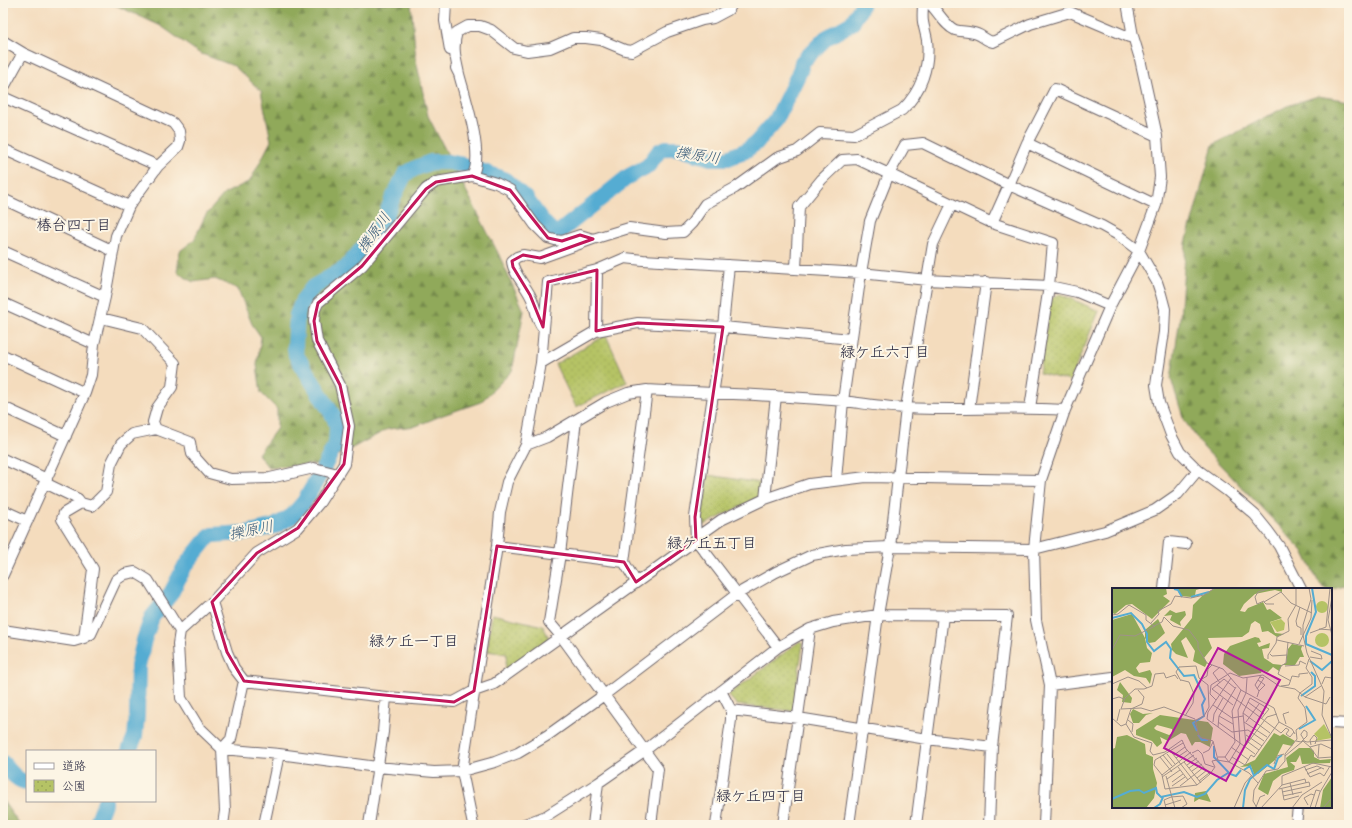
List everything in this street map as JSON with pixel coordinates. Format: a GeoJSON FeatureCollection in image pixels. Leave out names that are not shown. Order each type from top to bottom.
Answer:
{"type":"FeatureCollection","features":[{"type":"Feature","properties":{"kind":"street"},"geometry":{"type":"LineString","coordinates":[[446,3],[445,22],[452,62],[460,74]]}},
{"type":"Feature","properties":{"kind":"street"},"geometry":{"type":"LineString","coordinates":[[474,171],[476,144],[455,55],[454,42],[457,32],[468,26],[480,26],[491,30],[514,48],[527,51],[550,48],[573,38],[586,38],[601,40],[625,50],[632,51],[667,32],[702,20],[713,18],[728,10],[733,3]]}},
{"type":"Feature","properties":{"kind":"street"},"geometry":{"type":"LineString","coordinates":[[543,328],[538,323],[530,295],[513,267],[512,261],[523,255],[540,258],[629,228],[666,234],[682,232],[692,223],[705,204],[735,188],[777,158],[797,151],[820,133],[854,136],[902,110],[919,89],[927,65],[927,40],[922,20],[923,3]]}},
{"type":"Feature","properties":{"kind":"street"},"geometry":{"type":"LineString","coordinates":[[929,3],[944,22],[955,30],[980,35],[984,39],[993,42],[1030,24],[1070,12],[1129,37],[1133,36]]}},
{"type":"Feature","properties":{"kind":"street"},"geometry":{"type":"LineString","coordinates":[[1044,825],[1050,685],[1036,620],[1034,549],[1041,480],[1065,410],[1110,306],[1139,251],[1156,205],[1160,177],[1157,136],[1140,59],[1133,36],[1127,3]]}},
{"type":"Feature","properties":{"kind":"street"},"geometry":{"type":"LineString","coordinates":[[3,41],[23,53],[173,124],[179,131],[180,141],[178,147],[158,166],[129,206],[116,236],[106,297],[94,344],[91,376],[46,481],[6,562],[3,575]]}},
{"type":"Feature","properties":{"kind":"street"},"geometry":{"type":"LineString","coordinates":[[3,89],[23,53]]}},
{"type":"Feature","properties":{"kind":"street"},"geometry":{"type":"LineString","coordinates":[[992,223],[1010,185],[1027,143],[1055,89],[1157,136]]}},
{"type":"Feature","properties":{"kind":"street"},"geometry":{"type":"LineString","coordinates":[[3,97],[158,166]]}},
{"type":"Feature","properties":{"kind":"street"},"geometry":{"type":"LineString","coordinates":[[836,480],[843,401],[851,339],[870,221],[889,174],[905,145],[923,143],[1010,185],[1102,226],[1118,235],[1139,251],[1157,282],[1162,294],[1165,309],[1164,332],[1156,385],[1159,403],[1171,435],[1180,452],[1198,470],[1227,491],[1255,515],[1279,546],[1300,588]]}},
{"type":"Feature","properties":{"kind":"street"},"geometry":{"type":"LineString","coordinates":[[1027,143],[1156,205]]}},
{"type":"Feature","properties":{"kind":"street"},"geometry":{"type":"LineString","coordinates":[[3,149],[129,206]]}},
{"type":"Feature","properties":{"kind":"street"},"geometry":{"type":"LineString","coordinates":[[796,269],[799,207],[822,179],[842,160],[857,159],[992,223],[1053,243],[1030,408]]}},
{"type":"Feature","properties":{"kind":"street"},"geometry":{"type":"LineString","coordinates":[[180,631],[212,602],[257,553],[298,528],[320,502],[333,473],[344,464],[349,426],[340,385],[317,341],[314,321],[315,310],[318,303],[362,266],[426,189],[436,182],[474,171],[510,190],[535,225],[548,238],[562,241],[580,235],[593,239]]}},
{"type":"Feature","properties":{"kind":"street"},"geometry":{"type":"LineString","coordinates":[[3,199],[113,252]]}},
{"type":"Feature","properties":{"kind":"street"},"geometry":{"type":"LineString","coordinates":[[849,825],[878,615],[890,547],[906,408],[927,280],[933,244],[952,204]]}},
{"type":"Feature","properties":{"kind":"street"},"geometry":{"type":"LineString","coordinates":[[3,251],[106,297]]}},
{"type":"Feature","properties":{"kind":"street"},"geometry":{"type":"LineString","coordinates":[[473,825],[462,770],[497,546],[500,512],[507,482],[526,445],[541,363],[548,282],[596,270],[625,258],[861,273],[927,280],[1048,286],[1077,292],[1110,306]]}},
{"type":"Feature","properties":{"kind":"street"},"geometry":{"type":"LineString","coordinates":[[729,265],[723,327],[695,517],[696,540],[778,647]]}},
{"type":"Feature","properties":{"kind":"street"},"geometry":{"type":"LineString","coordinates":[[596,270],[596,331]]}},
{"type":"Feature","properties":{"kind":"street"},"geometry":{"type":"LineString","coordinates":[[969,409],[986,282]]}},
{"type":"Feature","properties":{"kind":"street"},"geometry":{"type":"LineString","coordinates":[[3,303],[94,344]]}},
{"type":"Feature","properties":{"kind":"street"},"geometry":{"type":"LineString","coordinates":[[101,318],[142,328],[176,363],[172,387],[157,408],[152,422],[156,428],[190,442],[192,454],[209,473],[231,479],[270,478],[314,468],[333,473]]}},
{"type":"Feature","properties":{"kind":"street"},"geometry":{"type":"LineString","coordinates":[[541,363],[596,331],[638,323],[723,327],[851,339]]}},
{"type":"Feature","properties":{"kind":"street"},"geometry":{"type":"LineString","coordinates":[[3,355],[85,393]]}},
{"type":"Feature","properties":{"kind":"street"},"geometry":{"type":"LineString","coordinates":[[526,445],[547,437],[606,402],[628,393],[647,390],[776,396],[906,408],[1030,408],[1065,410]]}},
{"type":"Feature","properties":{"kind":"street"},"geometry":{"type":"LineString","coordinates":[[636,582],[624,562],[647,390]]}},
{"type":"Feature","properties":{"kind":"street"},"geometry":{"type":"LineString","coordinates":[[765,498],[776,396]]}},
{"type":"Feature","properties":{"kind":"street"},"geometry":{"type":"LineString","coordinates":[[3,407],[66,436]]}},
{"type":"Feature","properties":{"kind":"street"},"geometry":{"type":"LineString","coordinates":[[576,420],[560,554],[549,622],[561,636],[658,769],[651,825]]}},
{"type":"Feature","properties":{"kind":"street"},"geometry":{"type":"LineString","coordinates":[[84,638],[93,569],[62,519],[64,513],[81,504],[92,506],[106,492],[111,464],[121,444],[132,434],[156,428]]}},
{"type":"Feature","properties":{"kind":"street"},"geometry":{"type":"LineString","coordinates":[[3,459],[78,499],[81,504]]}},
{"type":"Feature","properties":{"kind":"street"},"geometry":{"type":"LineString","coordinates":[[3,630],[74,641],[84,638],[91,634],[116,580],[126,574],[135,572],[148,580],[180,631],[178,644],[182,698],[198,726],[222,749],[279,754],[377,768],[434,772],[462,770],[495,762],[518,753],[548,735],[604,695],[737,594],[812,554],[846,549],[890,547],[1034,549],[1105,531],[1155,510],[1178,494],[1198,470]]}},
{"type":"Feature","properties":{"kind":"street"},"geometry":{"type":"LineString","coordinates":[[212,602],[227,652],[234,668],[244,680],[454,702],[474,691],[494,684],[696,540],[704,532],[721,520],[765,498],[809,484],[866,478],[1041,480]]}},
{"type":"Feature","properties":{"kind":"street"},"geometry":{"type":"LineString","coordinates":[[3,510],[27,521]]}},
{"type":"Feature","properties":{"kind":"street"},"geometry":{"type":"LineString","coordinates":[[1164,588],[1169,542],[1186,544]]}},
{"type":"Feature","properties":{"kind":"street"},"geometry":{"type":"LineString","coordinates":[[497,546],[624,562]]}},
{"type":"Feature","properties":{"kind":"street"},"geometry":{"type":"LineString","coordinates":[[522,825],[546,816],[598,783],[644,751],[778,647],[810,629],[833,622],[878,615],[1007,616],[992,747],[989,825]]}},
{"type":"Feature","properties":{"kind":"street"},"geometry":{"type":"LineString","coordinates":[[916,825],[943,616]]}},
{"type":"Feature","properties":{"kind":"street"},"geometry":{"type":"LineString","coordinates":[[783,825],[810,629]]}},
{"type":"Feature","properties":{"kind":"street"},"geometry":{"type":"LineString","coordinates":[[1050,685],[1112,677]]}},
{"type":"Feature","properties":{"kind":"street"},"geometry":{"type":"LineString","coordinates":[[223,825],[225,812],[222,749],[231,739],[244,680]]}},
{"type":"Feature","properties":{"kind":"street"},"geometry":{"type":"LineString","coordinates":[[716,825],[731,720],[731,710],[721,691]]}},
{"type":"Feature","properties":{"kind":"street"},"geometry":{"type":"LineString","coordinates":[[369,825],[383,732],[386,696]]}},
{"type":"Feature","properties":{"kind":"street"},"geometry":{"type":"LineString","coordinates":[[731,710],[798,718],[927,739],[992,747]]}},
{"type":"Feature","properties":{"kind":"street"},"geometry":{"type":"LineString","coordinates":[[1332,723],[1349,724]]}},
{"type":"Feature","properties":{"kind":"street"},"geometry":{"type":"LineString","coordinates":[[264,825],[279,754]]}},
{"type":"Feature","properties":{"kind":"street"},"geometry":{"type":"LineString","coordinates":[[593,825],[598,783]]}},
{"type":"Feature","properties":{"kind":"street"},"geometry":{"type":"LineString","coordinates":[[1296,825],[1298,808]]}},
{"type":"Feature","properties":{"kind":"highlighted area"},"geometry":{"type":"Polygon","coordinates":[[[472,176],[510,190],[548,238],[562,241],[580,235],[593,239],[540,258],[523,255],[512,261],[513,267],[530,295],[543,327],[548,282],[597,270],[596,331],[638,323],[723,327],[695,517],[696,540],[636,582],[624,562],[497,546],[474,691],[454,702],[244,681],[227,652],[212,602],[257,553],[298,528],[344,464],[349,426],[340,385],[317,341],[314,321],[318,303],[362,266],[426,189],[436,182],[472,176]]]}},
{"type":"Feature","properties":{"kind":"green space"},"geometry":{"type":"Polygon","coordinates":[[[111,3],[411,3],[416,60],[428,116],[499,255],[524,311],[512,371],[481,402],[416,426],[388,429],[322,464],[268,467],[258,454],[277,428],[277,409],[261,393],[257,365],[261,337],[252,324],[238,289],[215,279],[193,282],[177,272],[180,251],[194,240],[205,216],[224,194],[250,181],[271,141],[261,91],[234,66],[199,53],[161,26],[111,3]]]}},
{"type":"Feature","properties":{"kind":"green space"},"geometry":{"type":"Polygon","coordinates":[[[1318,96],[1349,101],[1349,584],[1332,590],[1332,588],[1324,588],[1319,583],[1303,551],[1204,448],[1184,420],[1171,379],[1180,318],[1186,243],[1213,145],[1287,106],[1318,96]]]}},
{"type":"Feature","properties":{"kind":"green space"},"geometry":{"type":"Polygon","coordinates":[[[1060,294],[1099,311],[1070,381],[1039,373],[1051,299],[1060,294]]]}},
{"type":"Feature","properties":{"kind":"green space"},"geometry":{"type":"Polygon","coordinates":[[[606,335],[627,382],[576,407],[555,364],[606,335]]]}},
{"type":"Feature","properties":{"kind":"green space"},"geometry":{"type":"Polygon","coordinates":[[[708,475],[762,483],[758,498],[700,527],[708,475]]]}},
{"type":"Feature","properties":{"kind":"green space"},"geometry":{"type":"Polygon","coordinates":[[[492,614],[543,626],[549,638],[505,672],[507,654],[487,651],[492,614]]]}},
{"type":"Feature","properties":{"kind":"green space"},"geometry":{"type":"Polygon","coordinates":[[[800,641],[803,644],[793,711],[737,705],[728,695],[800,641]]]}},
{"type":"Feature","properties":{"kind":"green space"},"geometry":{"type":"Polygon","coordinates":[[[3,801],[20,825],[3,825],[3,801]]]}},
{"type":"Feature","properties":{"kind":"waterway","name":"擽原川"},"geometry":{"type":"LineString","coordinates":[[129,750],[135,736],[138,666],[144,640],[152,617],[170,595],[185,566],[205,541],[212,535],[246,533],[275,526],[292,516],[304,502],[336,443],[337,426],[334,417],[296,355],[297,315],[303,300],[313,287],[346,268],[383,223],[392,200],[405,174],[431,162],[448,162],[464,165],[504,179],[527,200],[543,222],[555,234],[558,233],[629,176],[648,166],[659,151],[666,148],[678,148],[711,158],[728,158],[745,151],[756,143],[776,120],[800,71],[802,62],[826,38],[852,23],[862,3]]}},
{"type":"Feature","properties":{"kind":"waterway"},"geometry":{"type":"LineString","coordinates":[[3,763],[17,778],[26,782]]}},
{"type":"Feature","properties":{"kind":"waterway","name":"擽原川"},"geometry":{"type":"LineString","coordinates":[[96,825],[105,802]]}},
{"type":"Feature","properties":{"kind":"district","name":"椿台四丁目"},"geometry":{"type":"Point","coordinates":[74,224]}},
{"type":"Feature","properties":{"kind":"district","name":"緑ケ丘六丁目"},"geometry":{"type":"Point","coordinates":[885,351]}},
{"type":"Feature","properties":{"kind":"district","name":"緑ケ丘五丁目"},"geometry":{"type":"Point","coordinates":[712,542]}},
{"type":"Feature","properties":{"kind":"district","name":"緑ケ丘一丁目"},"geometry":{"type":"Point","coordinates":[414,640]}},
{"type":"Feature","properties":{"kind":"district","name":"緑ケ丘四丁目"},"geometry":{"type":"Point","coordinates":[761,795]}}]}
